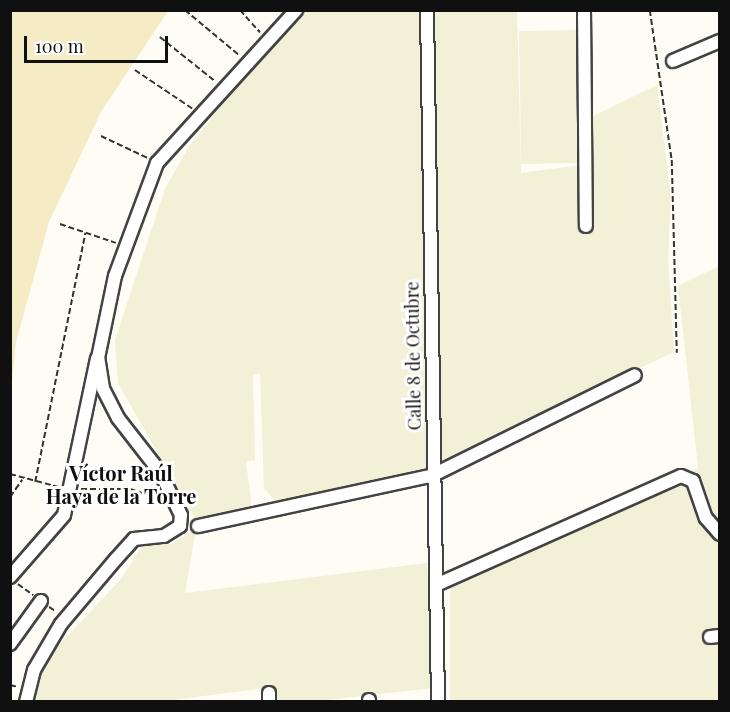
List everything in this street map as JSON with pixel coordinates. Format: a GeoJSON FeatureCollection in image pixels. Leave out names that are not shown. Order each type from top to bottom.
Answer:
{"type":"FeatureCollection","features":[{"type":"Feature","properties":{"kind":"street"},"geometry":{"type":"LineString","coordinates":[[10,577],[64,515],[72,490],[85,396],[127,247],[157,163],[296,10]]}},
{"type":"Feature","properties":{"kind":"street","name":"Calle 8 de Octubre"},"geometry":{"type":"LineString","coordinates":[[427,10],[438,702]]}},
{"type":"Feature","properties":{"kind":"street"},"geometry":{"type":"LineString","coordinates":[[584,10],[586,226]]}},
{"type":"Feature","properties":{"kind":"street"},"geometry":{"type":"LineString","coordinates":[[673,61],[720,41]]}},
{"type":"Feature","properties":{"kind":"street"},"geometry":{"type":"LineString","coordinates":[[26,702],[34,670],[61,624],[116,559],[135,538],[164,536],[180,526],[173,501],[103,388],[101,345]]}},
{"type":"Feature","properties":{"kind":"street"},"geometry":{"type":"LineString","coordinates":[[198,526],[433,475],[634,375]]}},
{"type":"Feature","properties":{"kind":"street"},"geometry":{"type":"LineString","coordinates":[[436,585],[681,476],[693,481],[706,518],[720,534]]}},
{"type":"Feature","properties":{"kind":"street"},"geometry":{"type":"LineString","coordinates":[[10,645],[41,601]]}},
{"type":"Feature","properties":{"kind":"path"},"geometry":{"type":"LineString","coordinates":[[185,10],[249,63]]}},
{"type":"Feature","properties":{"kind":"path"},"geometry":{"type":"LineString","coordinates":[[240,10],[268,42]]}},
{"type":"Feature","properties":{"kind":"path"},"geometry":{"type":"LineString","coordinates":[[650,10],[672,160],[677,353]]}},
{"type":"Feature","properties":{"kind":"path"},"geometry":{"type":"LineString","coordinates":[[160,37],[225,89]]}},
{"type":"Feature","properties":{"kind":"path"},"geometry":{"type":"LineString","coordinates":[[135,70],[201,114]]}},
{"type":"Feature","properties":{"kind":"path"},"geometry":{"type":"LineString","coordinates":[[101,136],[157,163]]}},
{"type":"Feature","properties":{"kind":"path"},"geometry":{"type":"LineString","coordinates":[[60,224],[127,247]]}},
{"type":"Feature","properties":{"kind":"path"},"geometry":{"type":"LineString","coordinates":[[35,482],[85,233]]}},
{"type":"Feature","properties":{"kind":"path"},"geometry":{"type":"LineString","coordinates":[[10,474],[72,490],[130,489],[173,501]]}},
{"type":"Feature","properties":{"kind":"path"},"geometry":{"type":"LineString","coordinates":[[10,496],[23,479]]}},
{"type":"Feature","properties":{"kind":"shaded area"},"geometry":{"type":"Polygon","coordinates":[[[308,11],[517,11],[521,173],[589,164],[589,118],[657,85],[671,198],[668,258],[674,352],[428,467],[276,502],[264,488],[260,374],[253,374],[255,460],[246,461],[252,509],[196,521],[118,383],[115,340],[165,189],[189,146],[248,72],[308,11]]]}},
{"type":"Feature","properties":{"kind":"shaded area"},"geometry":{"type":"Polygon","coordinates":[[[581,30],[583,163],[521,164],[519,31],[581,30]]]}},
{"type":"Feature","properties":{"kind":"shaded area"},"geometry":{"type":"Polygon","coordinates":[[[719,266],[719,701],[450,701],[450,581],[698,468],[678,286],[719,266]]]}},
{"type":"Feature","properties":{"kind":"shaded area"},"geometry":{"type":"Polygon","coordinates":[[[196,529],[185,593],[427,563],[433,688],[309,702],[275,701],[274,687],[165,701],[34,702],[37,680],[52,653],[121,579],[145,542],[171,544],[196,529]]]}},
{"type":"Feature","properties":{"kind":"sand"},"geometry":{"type":"Polygon","coordinates":[[[11,10],[168,11],[101,112],[49,222],[16,342],[11,392],[11,10]]]}},
{"type":"Feature","properties":{"kind":"district","name":"Víctor Raúl Haya de la Torre"},"geometry":{"type":"Point","coordinates":[121,484]}}]}
